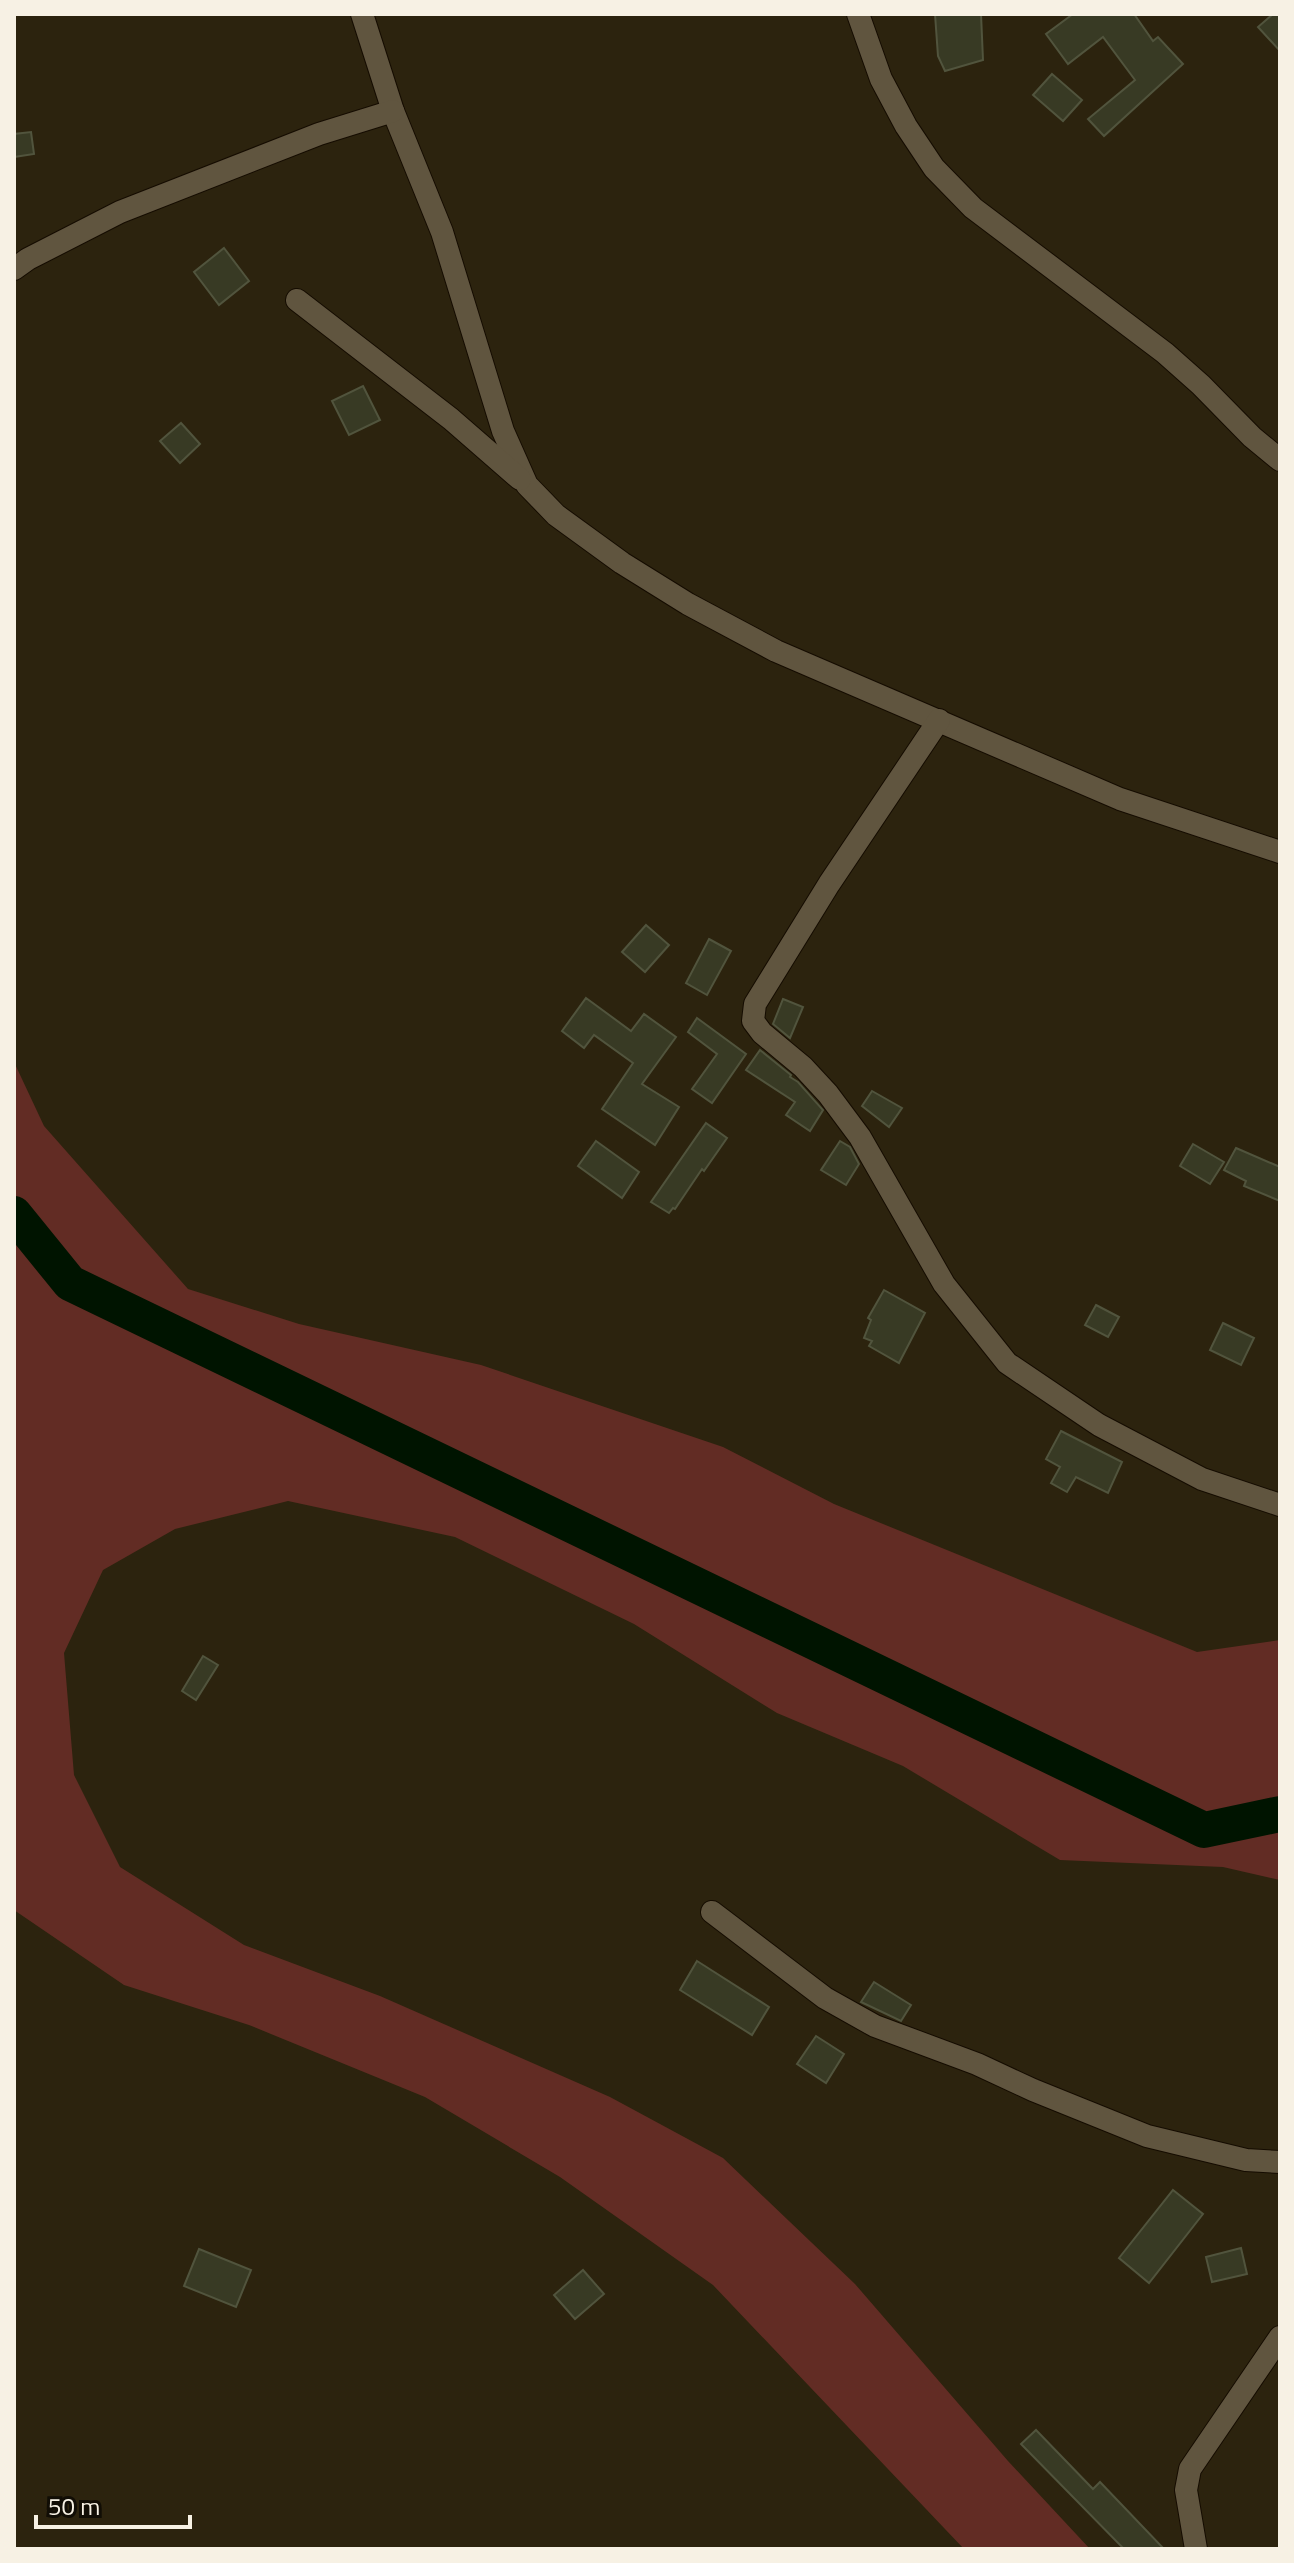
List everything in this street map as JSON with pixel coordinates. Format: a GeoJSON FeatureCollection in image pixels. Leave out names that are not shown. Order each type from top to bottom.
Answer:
{"type":"FeatureCollection","features":[{"type":"Feature","properties":{"kind":"street"},"geometry":{"type":"LineString","coordinates":[[362,14],[393,111],[442,232],[503,431],[527,485]]}},
{"type":"Feature","properties":{"kind":"street"},"geometry":{"type":"LineString","coordinates":[[858,14],[881,79],[906,126],[934,168],[973,208],[1165,353],[1280,460]]}},
{"type":"Feature","properties":{"kind":"street"},"geometry":{"type":"LineString","coordinates":[[14,269],[120,212],[319,134],[393,111]]}},
{"type":"Feature","properties":{"kind":"street"},"geometry":{"type":"LineString","coordinates":[[297,300],[451,419],[527,485],[556,515],[622,563],[688,604],[776,651],[1120,799],[1280,852]]}},
{"type":"Feature","properties":{"kind":"street"},"geometry":{"type":"LineString","coordinates":[[939,720],[829,884],[755,1004],[753,1021],[828,1094],[860,1137],[944,1284],[1007,1363],[1099,1425],[1202,1479],[1280,1505]]}},
{"type":"Feature","properties":{"kind":"street"},"geometry":{"type":"LineString","coordinates":[[712,1912],[825,1998],[875,2026],[977,2064],[1147,2136],[1246,2160],[1280,2162]]}},
{"type":"Feature","properties":{"kind":"street"},"geometry":{"type":"LineString","coordinates":[[1196,2549],[1186,2490],[1190,2469],[1280,2337]]}},
{"type":"Feature","properties":{"kind":"shaded area"},"geometry":{"type":"Polygon","coordinates":[[[14,1062],[44,1126],[188,1289],[299,1324],[481,1365],[723,1447],[834,1504],[1197,1652],[1280,1640],[1280,1880],[1223,1867],[1060,1860],[903,1766],[777,1713],[634,1624],[455,1537],[288,1501],[175,1529],[103,1570],[64,1653],[74,1775],[120,1867],[244,1945],[380,1996],[610,2097],[723,2158],[855,2284],[1008,2461],[1090,2549],[964,2549],[713,2285],[560,2177],[425,2097],[249,2025],[124,1985],[14,1910],[14,1062]]]}},
{"type":"Feature","properties":{"kind":"building"},"geometry":{"type":"Polygon","coordinates":[[[935,14],[981,14],[983,60],[945,71],[938,56],[935,14]]]}},
{"type":"Feature","properties":{"kind":"building"},"geometry":{"type":"Polygon","coordinates":[[[1073,14],[1134,14],[1153,41],[1158,37],[1183,64],[1104,136],[1088,119],[1135,80],[1103,37],[1068,64],[1046,34],[1073,14]]]}},
{"type":"Feature","properties":{"kind":"building"},"geometry":{"type":"Polygon","coordinates":[[[1273,14],[1280,14],[1280,51],[1258,27],[1273,14]]]}},
{"type":"Feature","properties":{"kind":"building"},"geometry":{"type":"Polygon","coordinates":[[[1052,74],[1082,100],[1063,121],[1033,95],[1052,74]]]}},
{"type":"Feature","properties":{"kind":"building"},"geometry":{"type":"Polygon","coordinates":[[[31,132],[34,154],[14,157],[14,134],[31,132]]]}},
{"type":"Feature","properties":{"kind":"building"},"geometry":{"type":"Polygon","coordinates":[[[224,248],[249,281],[219,305],[194,272],[224,248]]]}},
{"type":"Feature","properties":{"kind":"building"},"geometry":{"type":"Polygon","coordinates":[[[363,386],[380,420],[349,435],[332,401],[363,386]]]}},
{"type":"Feature","properties":{"kind":"building"},"geometry":{"type":"Polygon","coordinates":[[[181,423],[200,444],[180,463],[160,441],[181,423]]]}},
{"type":"Feature","properties":{"kind":"building"},"geometry":{"type":"Polygon","coordinates":[[[646,925],[669,945],[645,972],[622,952],[646,925]]]}},
{"type":"Feature","properties":{"kind":"building"},"geometry":{"type":"Polygon","coordinates":[[[709,939],[731,951],[707,995],[686,983],[709,939]]]}},
{"type":"Feature","properties":{"kind":"building"},"geometry":{"type":"Polygon","coordinates":[[[586,998],[631,1031],[644,1014],[676,1037],[642,1084],[679,1107],[655,1145],[602,1109],[633,1063],[594,1035],[584,1048],[562,1031],[586,998]]]}},
{"type":"Feature","properties":{"kind":"building"},"geometry":{"type":"Polygon","coordinates":[[[783,999],[803,1007],[790,1038],[773,1024],[783,999]]]}},
{"type":"Feature","properties":{"kind":"building"},"geometry":{"type":"Polygon","coordinates":[[[697,1018],[746,1054],[712,1103],[692,1089],[717,1054],[688,1032],[697,1018]]]}},
{"type":"Feature","properties":{"kind":"building"},"geometry":{"type":"Polygon","coordinates":[[[760,1050],[791,1075],[823,1110],[810,1131],[786,1115],[795,1102],[746,1070],[760,1050]]]}},
{"type":"Feature","properties":{"kind":"building"},"geometry":{"type":"Polygon","coordinates":[[[872,1091],[902,1108],[889,1127],[862,1106],[872,1091]]]}},
{"type":"Feature","properties":{"kind":"building"},"geometry":{"type":"Polygon","coordinates":[[[706,1123],[727,1138],[669,1213],[651,1202],[706,1123]]]}},
{"type":"Feature","properties":{"kind":"building"},"geometry":{"type":"Polygon","coordinates":[[[596,1141],[639,1172],[622,1198],[578,1166],[596,1141]]]}},
{"type":"Feature","properties":{"kind":"building"},"geometry":{"type":"Polygon","coordinates":[[[840,1141],[850,1147],[859,1164],[846,1185],[821,1170],[840,1141]]]}},
{"type":"Feature","properties":{"kind":"building"},"geometry":{"type":"Polygon","coordinates":[[[1193,1144],[1224,1162],[1210,1184],[1180,1166],[1193,1144]]]}},
{"type":"Feature","properties":{"kind":"building"},"geometry":{"type":"Polygon","coordinates":[[[1236,1148],[1280,1167],[1280,1201],[1244,1186],[1246,1181],[1224,1170],[1236,1148]]]}},
{"type":"Feature","properties":{"kind":"building"},"geometry":{"type":"Polygon","coordinates":[[[884,1290],[925,1313],[899,1363],[869,1346],[872,1341],[864,1338],[871,1320],[868,1318],[884,1290]]]}},
{"type":"Feature","properties":{"kind":"building"},"geometry":{"type":"Polygon","coordinates":[[[1096,1305],[1119,1317],[1108,1337],[1085,1325],[1096,1305]]]}},
{"type":"Feature","properties":{"kind":"building"},"geometry":{"type":"Polygon","coordinates":[[[1223,1323],[1254,1338],[1241,1365],[1210,1350],[1223,1323]]]}},
{"type":"Feature","properties":{"kind":"building"},"geometry":{"type":"Polygon","coordinates":[[[1061,1431],[1122,1462],[1108,1493],[1076,1477],[1067,1492],[1051,1483],[1060,1467],[1046,1459],[1061,1431]]]}},
{"type":"Feature","properties":{"kind":"building"},"geometry":{"type":"Polygon","coordinates":[[[203,1656],[218,1665],[196,1700],[182,1691],[203,1656]]]}},
{"type":"Feature","properties":{"kind":"building"},"geometry":{"type":"Polygon","coordinates":[[[697,1961],[769,2007],[752,2035],[680,1990],[697,1961]]]}},
{"type":"Feature","properties":{"kind":"building"},"geometry":{"type":"Polygon","coordinates":[[[874,1982],[911,2005],[901,2021],[861,2002],[874,1982]]]}},
{"type":"Feature","properties":{"kind":"building"},"geometry":{"type":"Polygon","coordinates":[[[816,2036],[844,2054],[826,2083],[797,2064],[816,2036]]]}},
{"type":"Feature","properties":{"kind":"building"},"geometry":{"type":"Polygon","coordinates":[[[1173,2190],[1203,2214],[1149,2283],[1119,2258],[1173,2190]]]}},
{"type":"Feature","properties":{"kind":"building"},"geometry":{"type":"Polygon","coordinates":[[[1241,2248],[1247,2274],[1212,2282],[1206,2257],[1241,2248]]]}},
{"type":"Feature","properties":{"kind":"building"},"geometry":{"type":"Polygon","coordinates":[[[199,2249],[251,2270],[236,2307],[184,2286],[199,2249]]]}},
{"type":"Feature","properties":{"kind":"building"},"geometry":{"type":"Polygon","coordinates":[[[583,2270],[604,2294],[575,2319],[554,2295],[583,2270]]]}},
{"type":"Feature","properties":{"kind":"building"},"geometry":{"type":"Polygon","coordinates":[[[1036,2430],[1093,2489],[1100,2482],[1164,2549],[1124,2549],[1021,2444],[1036,2430]]]}},
{"type":"Feature","properties":{"kind":"waterway"},"geometry":{"type":"LineString","coordinates":[[14,1214],[70,1283],[1204,1830],[1280,1814]]}}]}
